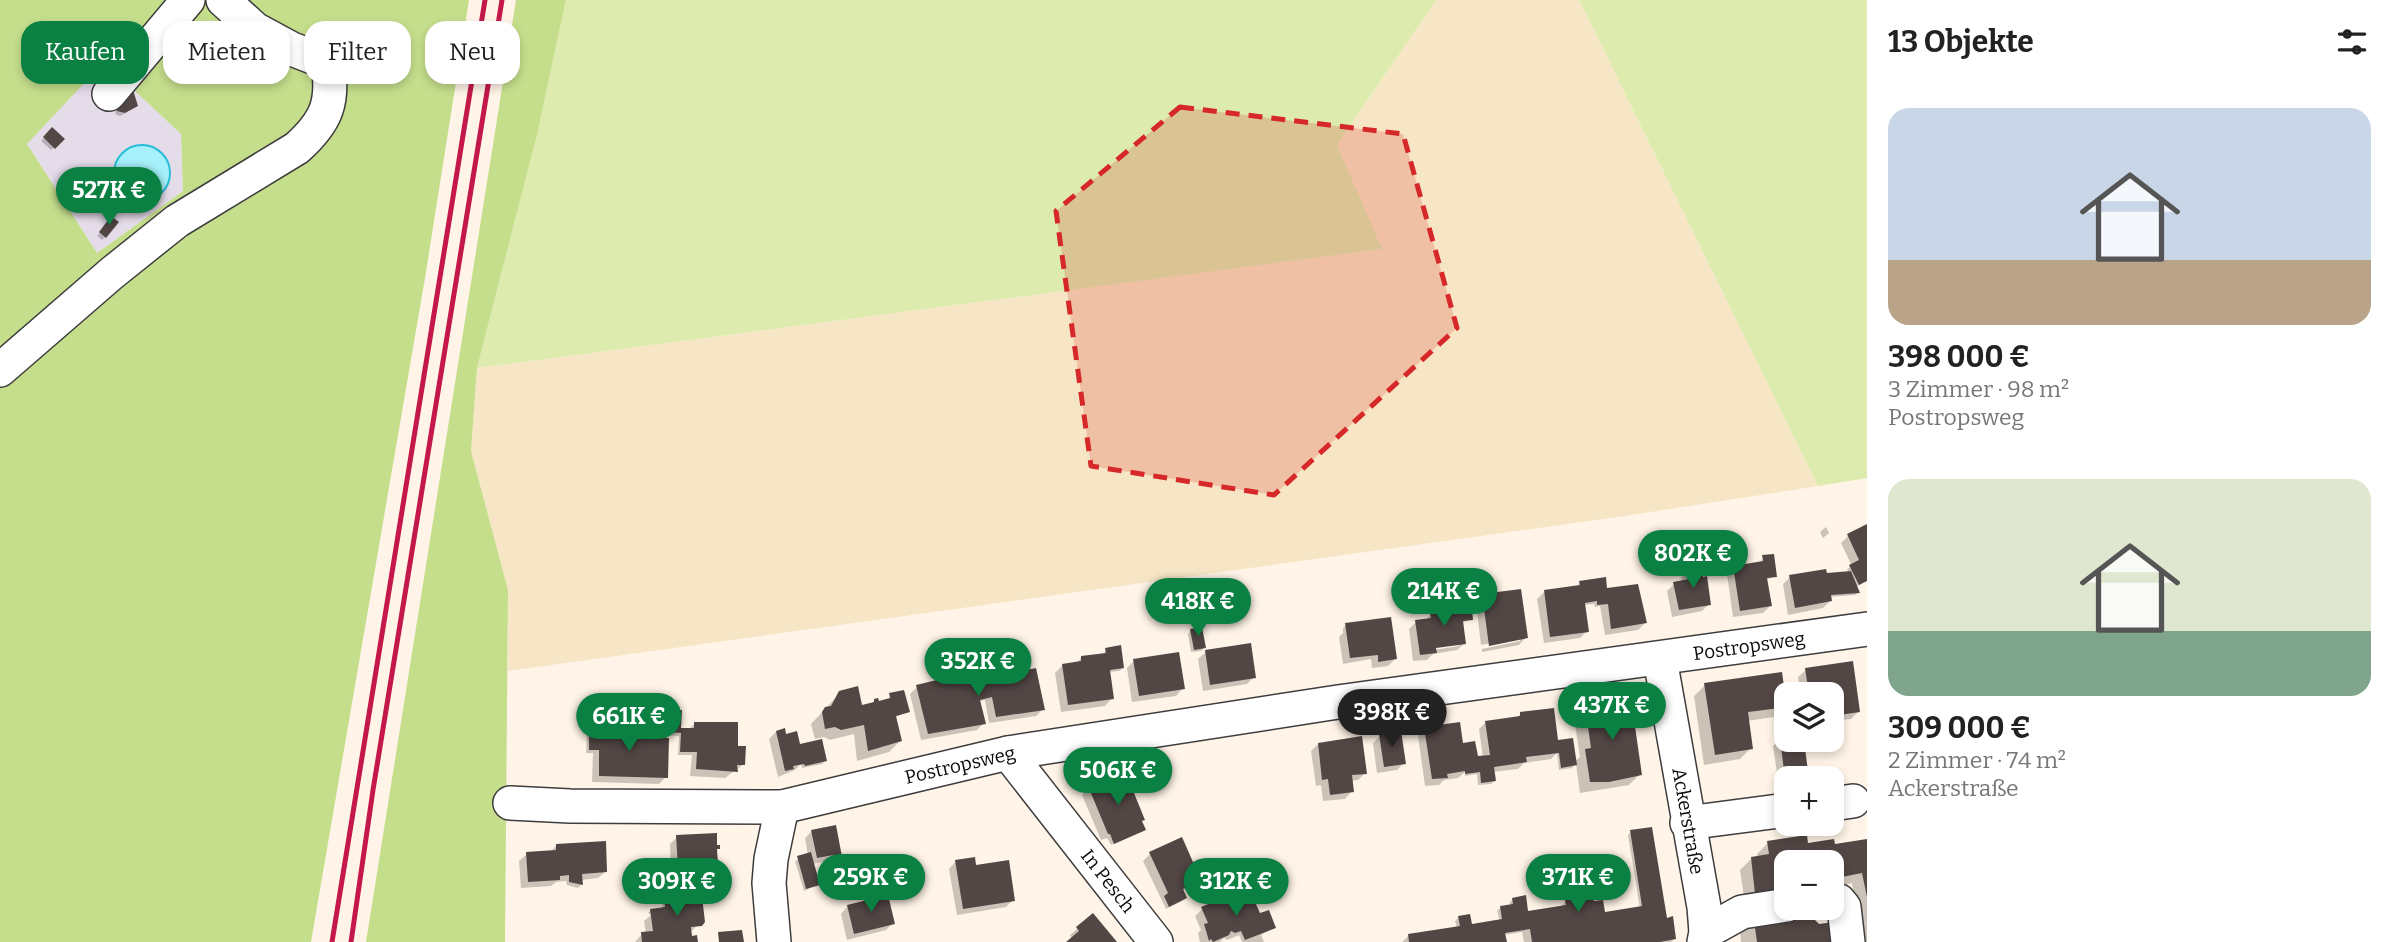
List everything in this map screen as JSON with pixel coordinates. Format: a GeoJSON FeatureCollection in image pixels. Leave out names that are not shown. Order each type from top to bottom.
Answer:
{"type":"FeatureCollection","features":[{"type":"Feature","properties":{"kind":"street"},"geometry":{"type":"LineString","coordinates":[[109,94],[188,0]]}},
{"type":"Feature","properties":{"kind":"street"},"geometry":{"type":"LineString","coordinates":[[0,370],[177,221],[297,148],[312,134],[327,113],[331,87],[327,63],[292,49],[255,29],[223,0]]}},
{"type":"Feature","properties":{"kind":"street","name":"Postropsweg"},"geometry":{"type":"LineString","coordinates":[[510,803],[570,806],[782,807],[1008,753],[1338,702],[1867,629]]}},
{"type":"Feature","properties":{"kind":"street","name":"Ackerstraße"},"geometry":{"type":"LineString","coordinates":[[1660,659],[1703,907],[1704,939]]}},
{"type":"Feature","properties":{"kind":"street","name":"In Pesch"},"geometry":{"type":"LineString","coordinates":[[1008,753],[1156,942]]}},
{"type":"Feature","properties":{"kind":"street"},"geometry":{"type":"LineString","coordinates":[[774,942],[769,883],[782,807]]}},
{"type":"Feature","properties":{"kind":"street"},"geometry":{"type":"LineString","coordinates":[[1687,823],[1774,812]]}},
{"type":"Feature","properties":{"kind":"street"},"geometry":{"type":"LineString","coordinates":[[1704,939],[1742,912],[1774,907]]}},
{"type":"Feature","properties":{"kind":"street"},"geometry":{"type":"LineString","coordinates":[[1844,907],[1848,942]]}},
{"type":"Feature","properties":{"kind":"highlighted area"},"geometry":{"type":"Polygon","coordinates":[[[1180,107],[1403,134],[1457,328],[1274,495],[1091,466],[1056,211],[1180,107]]]}},
{"type":"Feature","properties":{"kind":"shaded area"},"geometry":{"type":"Polygon","coordinates":[[[1436,0],[1579,0],[1818,486],[1625,516],[508,671],[508,590],[471,451],[477,368],[1381,249],[1337,145],[1436,0]]]}},
{"type":"Feature","properties":{"kind":"shaded area"},"geometry":{"type":"Polygon","coordinates":[[[83,84],[128,84],[181,134],[183,191],[97,253],[27,144],[83,84]]]}},
{"type":"Feature","properties":{"kind":"green space"},"geometry":{"type":"Polygon","coordinates":[[[0,0],[469,0],[466,21],[425,21],[425,84],[456,84],[311,942],[0,942],[0,0]],[[21,21],[21,84],[83,84],[27,144],[97,253],[183,191],[181,134],[128,84],[149,84],[149,21],[21,21]]]}},
{"type":"Feature","properties":{"kind":"green space"},"geometry":{"type":"Polygon","coordinates":[[[516,0],[566,0],[537,135],[477,368],[471,451],[508,590],[505,942],[366,942],[503,84],[520,84],[520,21],[513,21],[516,0]]]}},
{"type":"Feature","properties":{"kind":"green space"},"geometry":{"type":"Polygon","coordinates":[[[566,0],[1436,0],[1337,145],[1382,249],[477,368],[537,135],[566,0]]]}},
{"type":"Feature","properties":{"kind":"green space"},"geometry":{"type":"Polygon","coordinates":[[[1579,0],[1867,0],[1867,478],[1818,486],[1579,0]]]}},
{"type":"Feature","properties":{"kind":"water"},"geometry":{"type":"Polygon","coordinates":[[[136,145],[148,145],[158,149],[166,157],[170,173],[166,189],[158,197],[148,201],[136,201],[126,197],[118,189],[114,179],[114,167],[118,157],[126,149],[136,145]]]}},
{"type":"Feature","properties":{"kind":"building"},"geometry":{"type":"Polygon","coordinates":[[[125,87],[133,90],[138,106],[125,113],[117,111],[125,87]]]}},
{"type":"Feature","properties":{"kind":"building"},"geometry":{"type":"Polygon","coordinates":[[[52,127],[65,139],[55,149],[43,137],[52,127]]]}},
{"type":"Feature","properties":{"kind":"building"},"geometry":{"type":"Polygon","coordinates":[[[111,216],[119,222],[106,238],[99,232],[111,216]]]}},
{"type":"Feature","properties":{"kind":"building"},"geometry":{"type":"Polygon","coordinates":[[[1867,524],[1867,581],[1859,585],[1849,565],[1859,560],[1847,534],[1867,524]]]}},
{"type":"Feature","properties":{"kind":"building"},"geometry":{"type":"Polygon","coordinates":[[[1715,533],[1718,550],[1709,552],[1706,535],[1715,533]]]}},
{"type":"Feature","properties":{"kind":"building"},"geometry":{"type":"Polygon","coordinates":[[[1774,554],[1777,577],[1767,578],[1772,606],[1740,611],[1733,566],[1763,561],[1762,555],[1774,554]]]}},
{"type":"Feature","properties":{"kind":"building"},"geometry":{"type":"Polygon","coordinates":[[[1702,567],[1703,577],[1707,576],[1711,605],[1679,610],[1673,582],[1689,579],[1687,569],[1702,567]]]}},
{"type":"Feature","properties":{"kind":"building"},"geometry":{"type":"Polygon","coordinates":[[[1826,569],[1827,573],[1851,571],[1860,593],[1831,595],[1832,601],[1795,608],[1789,575],[1826,569]]]}},
{"type":"Feature","properties":{"kind":"building"},"geometry":{"type":"Polygon","coordinates":[[[1606,577],[1607,588],[1638,584],[1647,623],[1611,629],[1608,604],[1597,605],[1597,601],[1585,603],[1589,632],[1550,637],[1544,590],[1580,585],[1579,581],[1606,577]]]}},
{"type":"Feature","properties":{"kind":"building"},"geometry":{"type":"Polygon","coordinates":[[[1521,589],[1528,638],[1489,646],[1482,594],[1521,589]]]}},
{"type":"Feature","properties":{"kind":"building"},"geometry":{"type":"Polygon","coordinates":[[[1471,597],[1473,620],[1463,621],[1466,644],[1436,648],[1437,653],[1420,655],[1415,620],[1431,618],[1430,613],[1460,609],[1459,598],[1471,597]]]}},
{"type":"Feature","properties":{"kind":"building"},"geometry":{"type":"Polygon","coordinates":[[[1391,617],[1397,659],[1378,662],[1378,655],[1350,658],[1345,623],[1391,617]]]}},
{"type":"Feature","properties":{"kind":"building"},"geometry":{"type":"Polygon","coordinates":[[[1202,627],[1206,648],[1194,650],[1190,629],[1202,627]]]}},
{"type":"Feature","properties":{"kind":"building"},"geometry":{"type":"Polygon","coordinates":[[[1251,643],[1256,678],[1210,685],[1205,650],[1251,643]]]}},
{"type":"Feature","properties":{"kind":"building"},"geometry":{"type":"Polygon","coordinates":[[[1121,645],[1124,668],[1110,670],[1114,699],[1068,705],[1062,664],[1081,661],[1081,656],[1106,653],[1105,648],[1121,645]]]}},
{"type":"Feature","properties":{"kind":"building"},"geometry":{"type":"Polygon","coordinates":[[[1179,652],[1185,689],[1139,696],[1133,659],[1179,652]]]}},
{"type":"Feature","properties":{"kind":"building"},"geometry":{"type":"Polygon","coordinates":[[[1853,661],[1860,712],[1844,714],[1844,682],[1807,682],[1805,668],[1853,661]]]}},
{"type":"Feature","properties":{"kind":"building"},"geometry":{"type":"Polygon","coordinates":[[[1011,667],[1012,673],[1036,668],[1045,710],[996,717],[992,697],[980,700],[986,724],[928,734],[916,685],[962,674],[963,681],[1011,667]]]}},
{"type":"Feature","properties":{"kind":"building"},"geometry":{"type":"Polygon","coordinates":[[[1782,672],[1783,682],[1774,682],[1774,709],[1748,712],[1753,749],[1715,755],[1704,683],[1782,672]]]}},
{"type":"Feature","properties":{"kind":"building"},"geometry":{"type":"Polygon","coordinates":[[[858,686],[862,705],[878,698],[879,701],[890,698],[889,693],[904,690],[910,712],[896,716],[902,741],[868,751],[864,725],[841,730],[835,727],[825,729],[822,712],[825,707],[831,706],[839,691],[858,686]]]}},
{"type":"Feature","properties":{"kind":"building"},"geometry":{"type":"Polygon","coordinates":[[[1631,699],[1642,775],[1609,782],[1590,782],[1585,749],[1591,748],[1585,705],[1631,699]]]}},
{"type":"Feature","properties":{"kind":"building"},"geometry":{"type":"Polygon","coordinates":[[[1554,708],[1558,740],[1573,738],[1577,765],[1561,768],[1559,753],[1526,757],[1527,762],[1494,767],[1496,781],[1481,783],[1480,772],[1465,774],[1465,771],[1447,774],[1448,778],[1432,779],[1424,727],[1460,722],[1463,743],[1475,741],[1478,756],[1490,755],[1485,721],[1520,716],[1520,712],[1554,708]]]}},
{"type":"Feature","properties":{"kind":"building"},"geometry":{"type":"Polygon","coordinates":[[[669,710],[682,710],[681,728],[694,728],[694,722],[738,722],[738,746],[746,746],[745,765],[737,765],[738,772],[696,769],[697,752],[680,752],[681,733],[669,732],[669,710]]]}},
{"type":"Feature","properties":{"kind":"building"},"geometry":{"type":"Polygon","coordinates":[[[589,727],[624,727],[624,731],[635,731],[635,737],[669,738],[668,778],[599,776],[599,750],[589,750],[589,727]]]}},
{"type":"Feature","properties":{"kind":"building"},"geometry":{"type":"Polygon","coordinates":[[[785,728],[786,734],[797,731],[800,744],[822,739],[827,761],[793,766],[794,769],[785,771],[776,731],[785,728]]]}},
{"type":"Feature","properties":{"kind":"building"},"geometry":{"type":"Polygon","coordinates":[[[1401,731],[1406,764],[1384,767],[1379,734],[1401,731]]]}},
{"type":"Feature","properties":{"kind":"building"},"geometry":{"type":"Polygon","coordinates":[[[1362,736],[1367,774],[1352,775],[1354,792],[1330,795],[1328,779],[1322,780],[1318,743],[1362,736]]]}},
{"type":"Feature","properties":{"kind":"building"},"geometry":{"type":"Polygon","coordinates":[[[1782,752],[1806,752],[1807,766],[1783,766],[1782,752]]]}},
{"type":"Feature","properties":{"kind":"building"},"geometry":{"type":"Polygon","coordinates":[[[1125,771],[1145,820],[1142,821],[1146,830],[1114,844],[1088,786],[1125,771]]]}},
{"type":"Feature","properties":{"kind":"building"},"geometry":{"type":"Polygon","coordinates":[[[836,825],[846,878],[828,881],[825,867],[835,865],[833,855],[817,858],[811,830],[836,825]]]}},
{"type":"Feature","properties":{"kind":"building"},"geometry":{"type":"Polygon","coordinates":[[[1652,827],[1667,918],[1673,916],[1676,939],[1660,942],[1532,942],[1530,929],[1505,933],[1507,942],[1409,942],[1408,934],[1460,926],[1458,916],[1470,914],[1472,924],[1502,919],[1500,906],[1513,904],[1512,898],[1526,895],[1528,911],[1566,905],[1565,900],[1580,897],[1579,893],[1592,891],[1594,901],[1603,900],[1605,912],[1642,906],[1630,830],[1652,827]]]}},
{"type":"Feature","properties":{"kind":"building"},"geometry":{"type":"Polygon","coordinates":[[[717,833],[717,845],[720,845],[720,849],[717,849],[718,865],[678,867],[676,835],[717,833]]]}},
{"type":"Feature","properties":{"kind":"building"},"geometry":{"type":"Polygon","coordinates":[[[1807,836],[1808,843],[1834,839],[1835,844],[1867,839],[1867,897],[1862,873],[1844,877],[1844,850],[1774,850],[1774,894],[1755,894],[1751,857],[1769,854],[1767,841],[1807,836]]]}},
{"type":"Feature","properties":{"kind":"building"},"geometry":{"type":"Polygon","coordinates":[[[1182,837],[1193,862],[1201,859],[1209,876],[1183,889],[1187,898],[1169,907],[1164,896],[1168,893],[1149,852],[1182,837]]]}},
{"type":"Feature","properties":{"kind":"building"},"geometry":{"type":"Polygon","coordinates":[[[606,841],[607,872],[582,874],[583,885],[569,882],[569,875],[560,876],[560,880],[528,882],[526,852],[556,850],[556,844],[606,841]]]}},
{"type":"Feature","properties":{"kind":"building"},"geometry":{"type":"Polygon","coordinates":[[[811,852],[820,885],[806,889],[797,856],[811,852]]]}},
{"type":"Feature","properties":{"kind":"building"},"geometry":{"type":"Polygon","coordinates":[[[975,857],[976,865],[1009,860],[1015,901],[963,909],[955,860],[975,857]]]}},
{"type":"Feature","properties":{"kind":"building"},"geometry":{"type":"Polygon","coordinates":[[[701,888],[705,922],[702,926],[691,927],[692,936],[697,935],[698,942],[642,942],[641,932],[653,931],[650,909],[665,907],[664,896],[701,888]]]}},
{"type":"Feature","properties":{"kind":"building"},"geometry":{"type":"Polygon","coordinates":[[[1244,889],[1250,904],[1255,902],[1260,913],[1269,910],[1276,928],[1245,940],[1241,931],[1231,931],[1229,935],[1213,942],[1211,939],[1209,941],[1204,924],[1208,923],[1201,907],[1244,889]]]}},
{"type":"Feature","properties":{"kind":"building"},"geometry":{"type":"Polygon","coordinates":[[[888,895],[895,924],[854,934],[847,905],[888,895]]]}},
{"type":"Feature","properties":{"kind":"building"},"geometry":{"type":"Polygon","coordinates":[[[1774,911],[1774,920],[1815,920],[1819,924],[1834,922],[1837,942],[1757,942],[1753,914],[1774,911]]]}},
{"type":"Feature","properties":{"kind":"building"},"geometry":{"type":"Polygon","coordinates":[[[1093,913],[1117,942],[1066,942],[1079,931],[1076,927],[1093,913]]]}},
{"type":"Feature","properties":{"kind":"building"},"geometry":{"type":"Polygon","coordinates":[[[742,930],[744,942],[719,942],[718,932],[742,930]]]}},
{"type":"Feature","properties":{"kind":"railway"},"geometry":{"type":"LineString","coordinates":[[332,942],[485,0]]}},
{"type":"Feature","properties":{"kind":"railway"},"geometry":{"type":"LineString","coordinates":[[351,942],[373,790],[502,0]]}}]}
